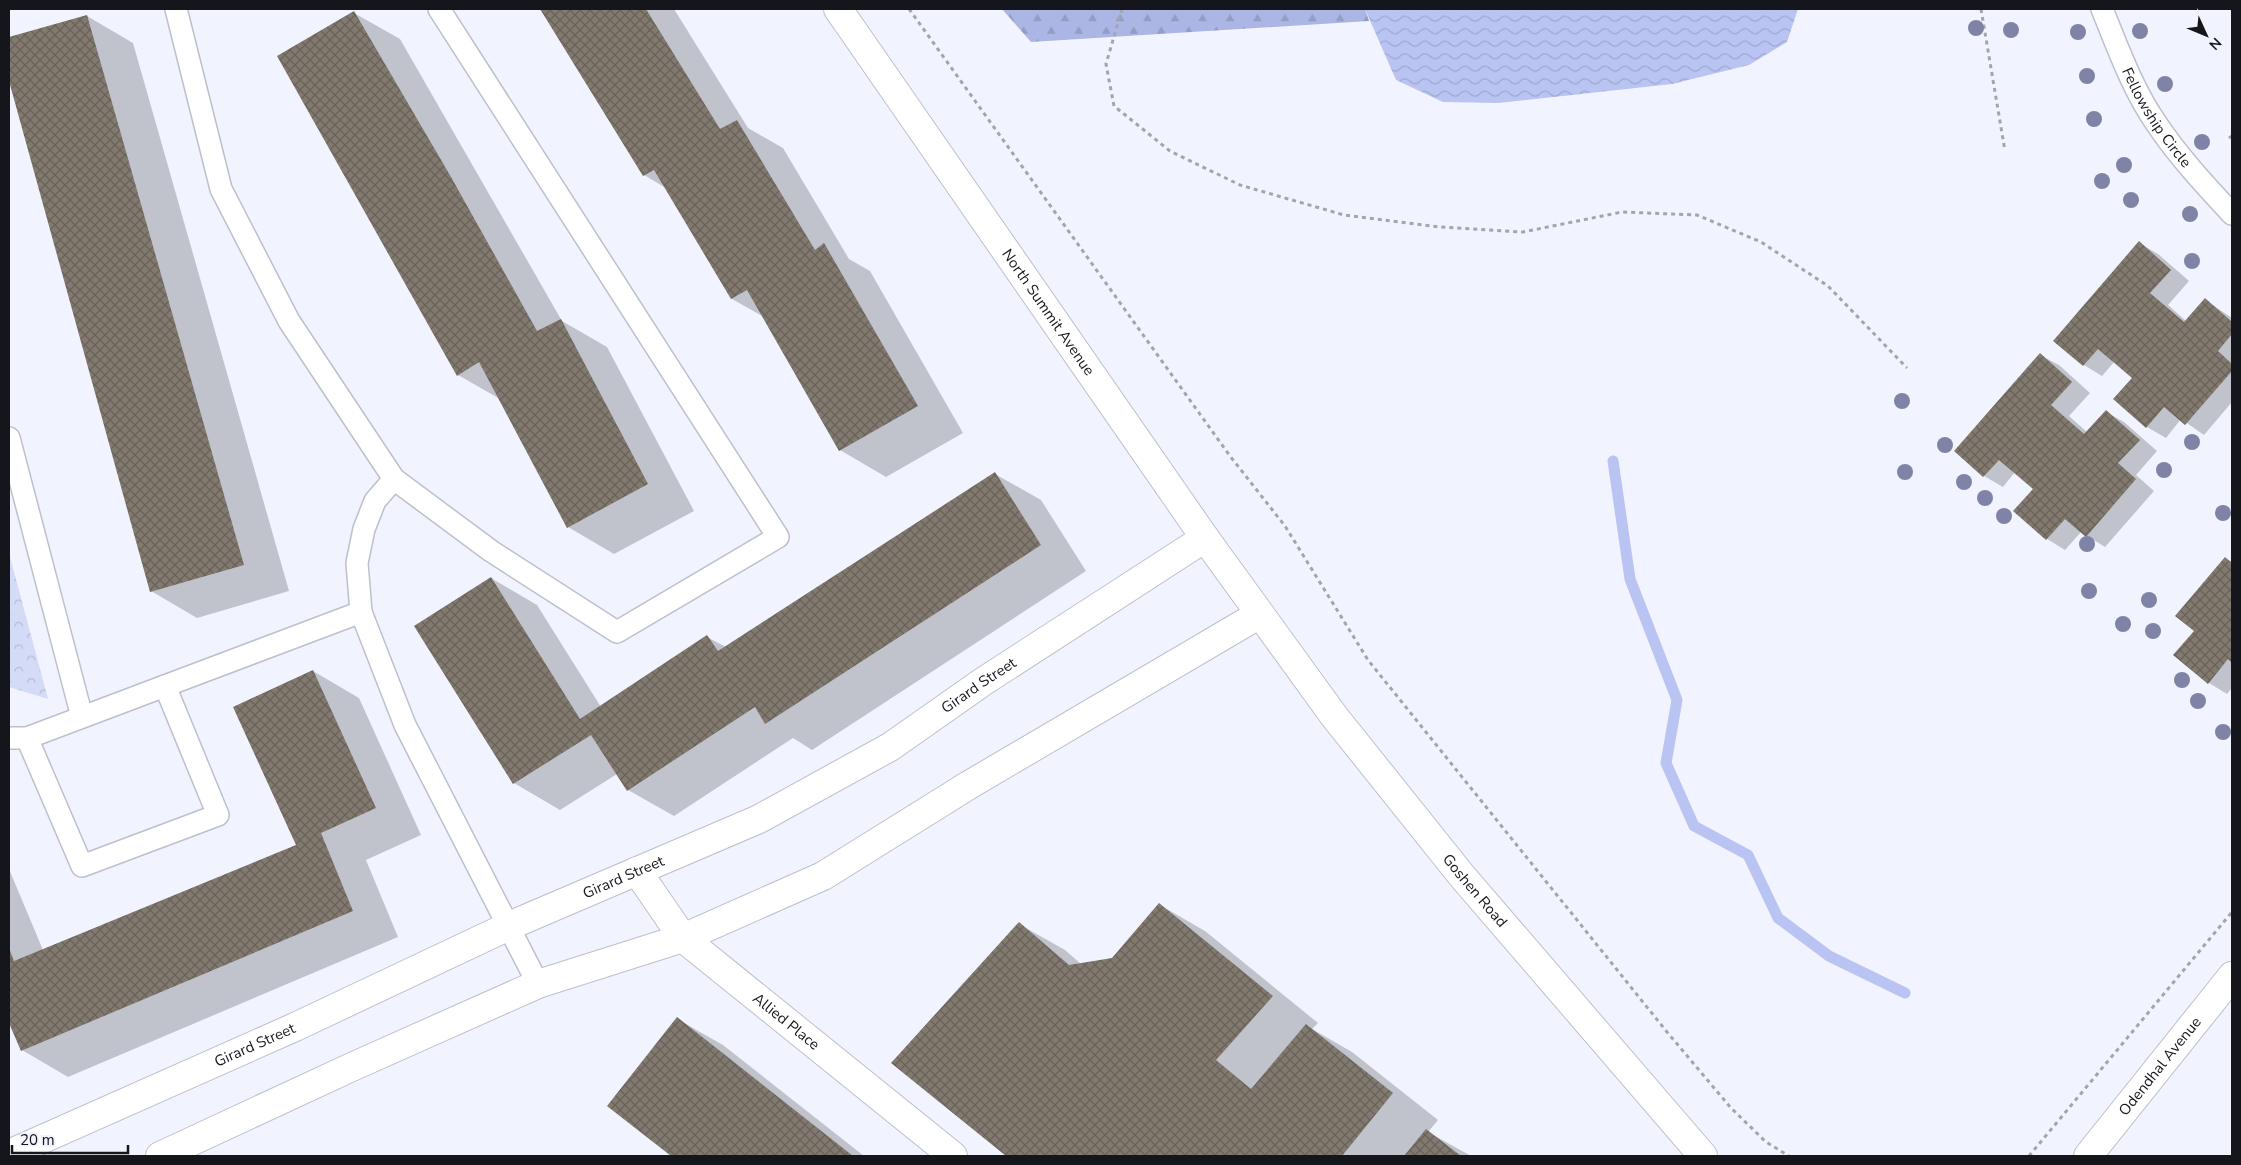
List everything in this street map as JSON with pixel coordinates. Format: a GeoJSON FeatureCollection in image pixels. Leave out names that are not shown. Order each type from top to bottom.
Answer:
{"type":"FeatureCollection","features":[{"type":"Feature","properties":{"kind":"street","name":"North Summit Avenue"},"geometry":{"type":"LineString","coordinates":[[838,9],[1205,538],[1260,614]]}},
{"type":"Feature","properties":{"kind":"street","name":"Girard Street"},"geometry":{"type":"LineString","coordinates":[[9,1154],[295,1028],[509,926],[759,819],[890,747],[984,681],[1205,538]]}},
{"type":"Feature","properties":{"kind":"street"},"geometry":{"type":"LineString","coordinates":[[160,1156],[354,1066],[538,984],[683,938],[823,876],[968,784],[1260,614]]}},
{"type":"Feature","properties":{"kind":"street","name":"Goshen Road"},"geometry":{"type":"LineString","coordinates":[[1260,614],[1334,716],[1462,876],[1703,1156]]}},
{"type":"Feature","properties":{"kind":"street","name":"Allied Place"},"geometry":{"type":"LineString","coordinates":[[637,871],[683,938],[953,1156]]}},
{"type":"Feature","properties":{"kind":"street","name":"Odendhal Avenue"},"geometry":{"type":"LineString","coordinates":[[2088,1156],[2232,976]]}},
{"type":"Feature","properties":{"kind":"lane"},"geometry":{"type":"LineString","coordinates":[[176,9],[221,189],[289,321],[394,479],[492,551],[618,632],[778,537],[439,9]]}},
{"type":"Feature","properties":{"kind":"lane","name":"Fellowship Circle"},"geometry":{"type":"LineString","coordinates":[[2102,9],[2130,78],[2155,123],[2189,168],[2232,214]]}},
{"type":"Feature","properties":{"kind":"lane"},"geometry":{"type":"LineString","coordinates":[[9,438],[82,717]]}},
{"type":"Feature","properties":{"kind":"lane"},"geometry":{"type":"LineString","coordinates":[[394,479],[375,501],[364,529],[357,563],[362,612],[405,725],[538,984]]}},
{"type":"Feature","properties":{"kind":"lane"},"geometry":{"type":"LineString","coordinates":[[165,686],[218,815],[82,866],[18,738],[82,717],[362,612]]}},
{"type":"Feature","properties":{"kind":"path"},"geometry":{"type":"LineString","coordinates":[[909,9],[1224,448],[1285,526],[1368,660],[1724,1100],[1766,1142],[1789,1156]]}},
{"type":"Feature","properties":{"kind":"path"},"geometry":{"type":"LineString","coordinates":[[1122,9],[1106,64],[1114,106],[1170,151],[1240,185],[1344,215],[1440,228],[1523,232],[1622,212],[1697,215],[1761,242],[1828,286],[1907,368]]}},
{"type":"Feature","properties":{"kind":"path"},"geometry":{"type":"LineString","coordinates":[[1981,9],[2005,151]]}},
{"type":"Feature","properties":{"kind":"path"},"geometry":{"type":"LineString","coordinates":[[2030,1156],[2232,912]]}},
{"type":"Feature","properties":{"kind":"green space"},"geometry":{"type":"Polygon","coordinates":[[[1002,9],[1365,9],[1369,21],[1031,42],[1002,9]]]}},
{"type":"Feature","properties":{"kind":"green space"},"geometry":{"type":"Polygon","coordinates":[[[9,553],[48,699],[9,687],[9,553]]]}},
{"type":"Feature","properties":{"kind":"water"},"geometry":{"type":"Polygon","coordinates":[[[1365,9],[1798,9],[1787,42],[1749,65],[1672,84],[1498,103],[1443,102],[1396,80],[1365,9]]]}},
{"type":"Feature","properties":{"kind":"building"},"geometry":{"type":"Polygon","coordinates":[[[540,9],[646,9],[720,129],[737,120],[815,250],[824,243],[918,406],[839,451],[747,290],[731,299],[654,170],[643,176],[540,9]]]}},
{"type":"Feature","properties":{"kind":"building"},"geometry":{"type":"Polygon","coordinates":[[[354,11],[451,177],[537,331],[561,319],[648,484],[567,528],[479,362],[457,376],[277,56],[354,11]]]}},
{"type":"Feature","properties":{"kind":"building"},"geometry":{"type":"Polygon","coordinates":[[[87,15],[244,565],[150,592],[9,81],[9,37],[87,15]]]}},
{"type":"Feature","properties":{"kind":"building"},"geometry":{"type":"Polygon","coordinates":[[[2139,241],[2171,270],[2150,293],[2184,322],[2205,298],[2232,322],[2232,334],[2218,351],[2232,364],[2232,371],[2185,425],[2164,407],[2146,428],[2113,399],[2132,378],[2098,349],[2083,366],[2053,341],[2139,241]]]}},
{"type":"Feature","properties":{"kind":"building"},"geometry":{"type":"Polygon","coordinates":[[[2040,353],[2072,382],[2051,405],[2084,434],[2106,410],[2140,440],[2118,463],[2136,479],[2086,537],[2065,519],[2046,540],[2013,511],[2033,489],[1999,460],[1983,477],[1954,451],[2040,353]]]}},
{"type":"Feature","properties":{"kind":"building"},"geometry":{"type":"Polygon","coordinates":[[[995,472],[1041,545],[765,724],[755,707],[627,791],[591,735],[513,784],[414,626],[491,577],[580,719],[707,635],[718,651],[995,472]]]}},
{"type":"Feature","properties":{"kind":"building"},"geometry":{"type":"Polygon","coordinates":[[[2225,557],[2232,563],[2232,663],[2228,659],[2208,684],[2173,655],[2194,631],[2175,616],[2225,557]]]}},
{"type":"Feature","properties":{"kind":"building"},"geometry":{"type":"Polygon","coordinates":[[[313,670],[376,808],[321,833],[353,911],[21,1051],[9,1023],[9,948],[14,961],[296,845],[233,707],[313,670]]]}},
{"type":"Feature","properties":{"kind":"building"},"geometry":{"type":"Polygon","coordinates":[[[1159,903],[1273,996],[1216,1060],[1251,1089],[1306,1024],[1393,1093],[1342,1156],[1006,1156],[891,1063],[1019,922],[1069,965],[1112,958],[1159,903]]]}},
{"type":"Feature","properties":{"kind":"building"},"geometry":{"type":"Polygon","coordinates":[[[677,1017],[853,1156],[671,1156],[607,1106],[677,1017]]]}},
{"type":"Feature","properties":{"kind":"building"},"geometry":{"type":"Polygon","coordinates":[[[1426,1129],[1461,1156],[1404,1156],[1426,1129]]]}},
{"type":"Feature","properties":{"kind":"waterway"},"geometry":{"type":"LineString","coordinates":[[1613,461],[1630,579],[1677,700],[1666,763],[1694,826],[1748,855],[1778,918],[1829,956],[1905,993]]}}]}
